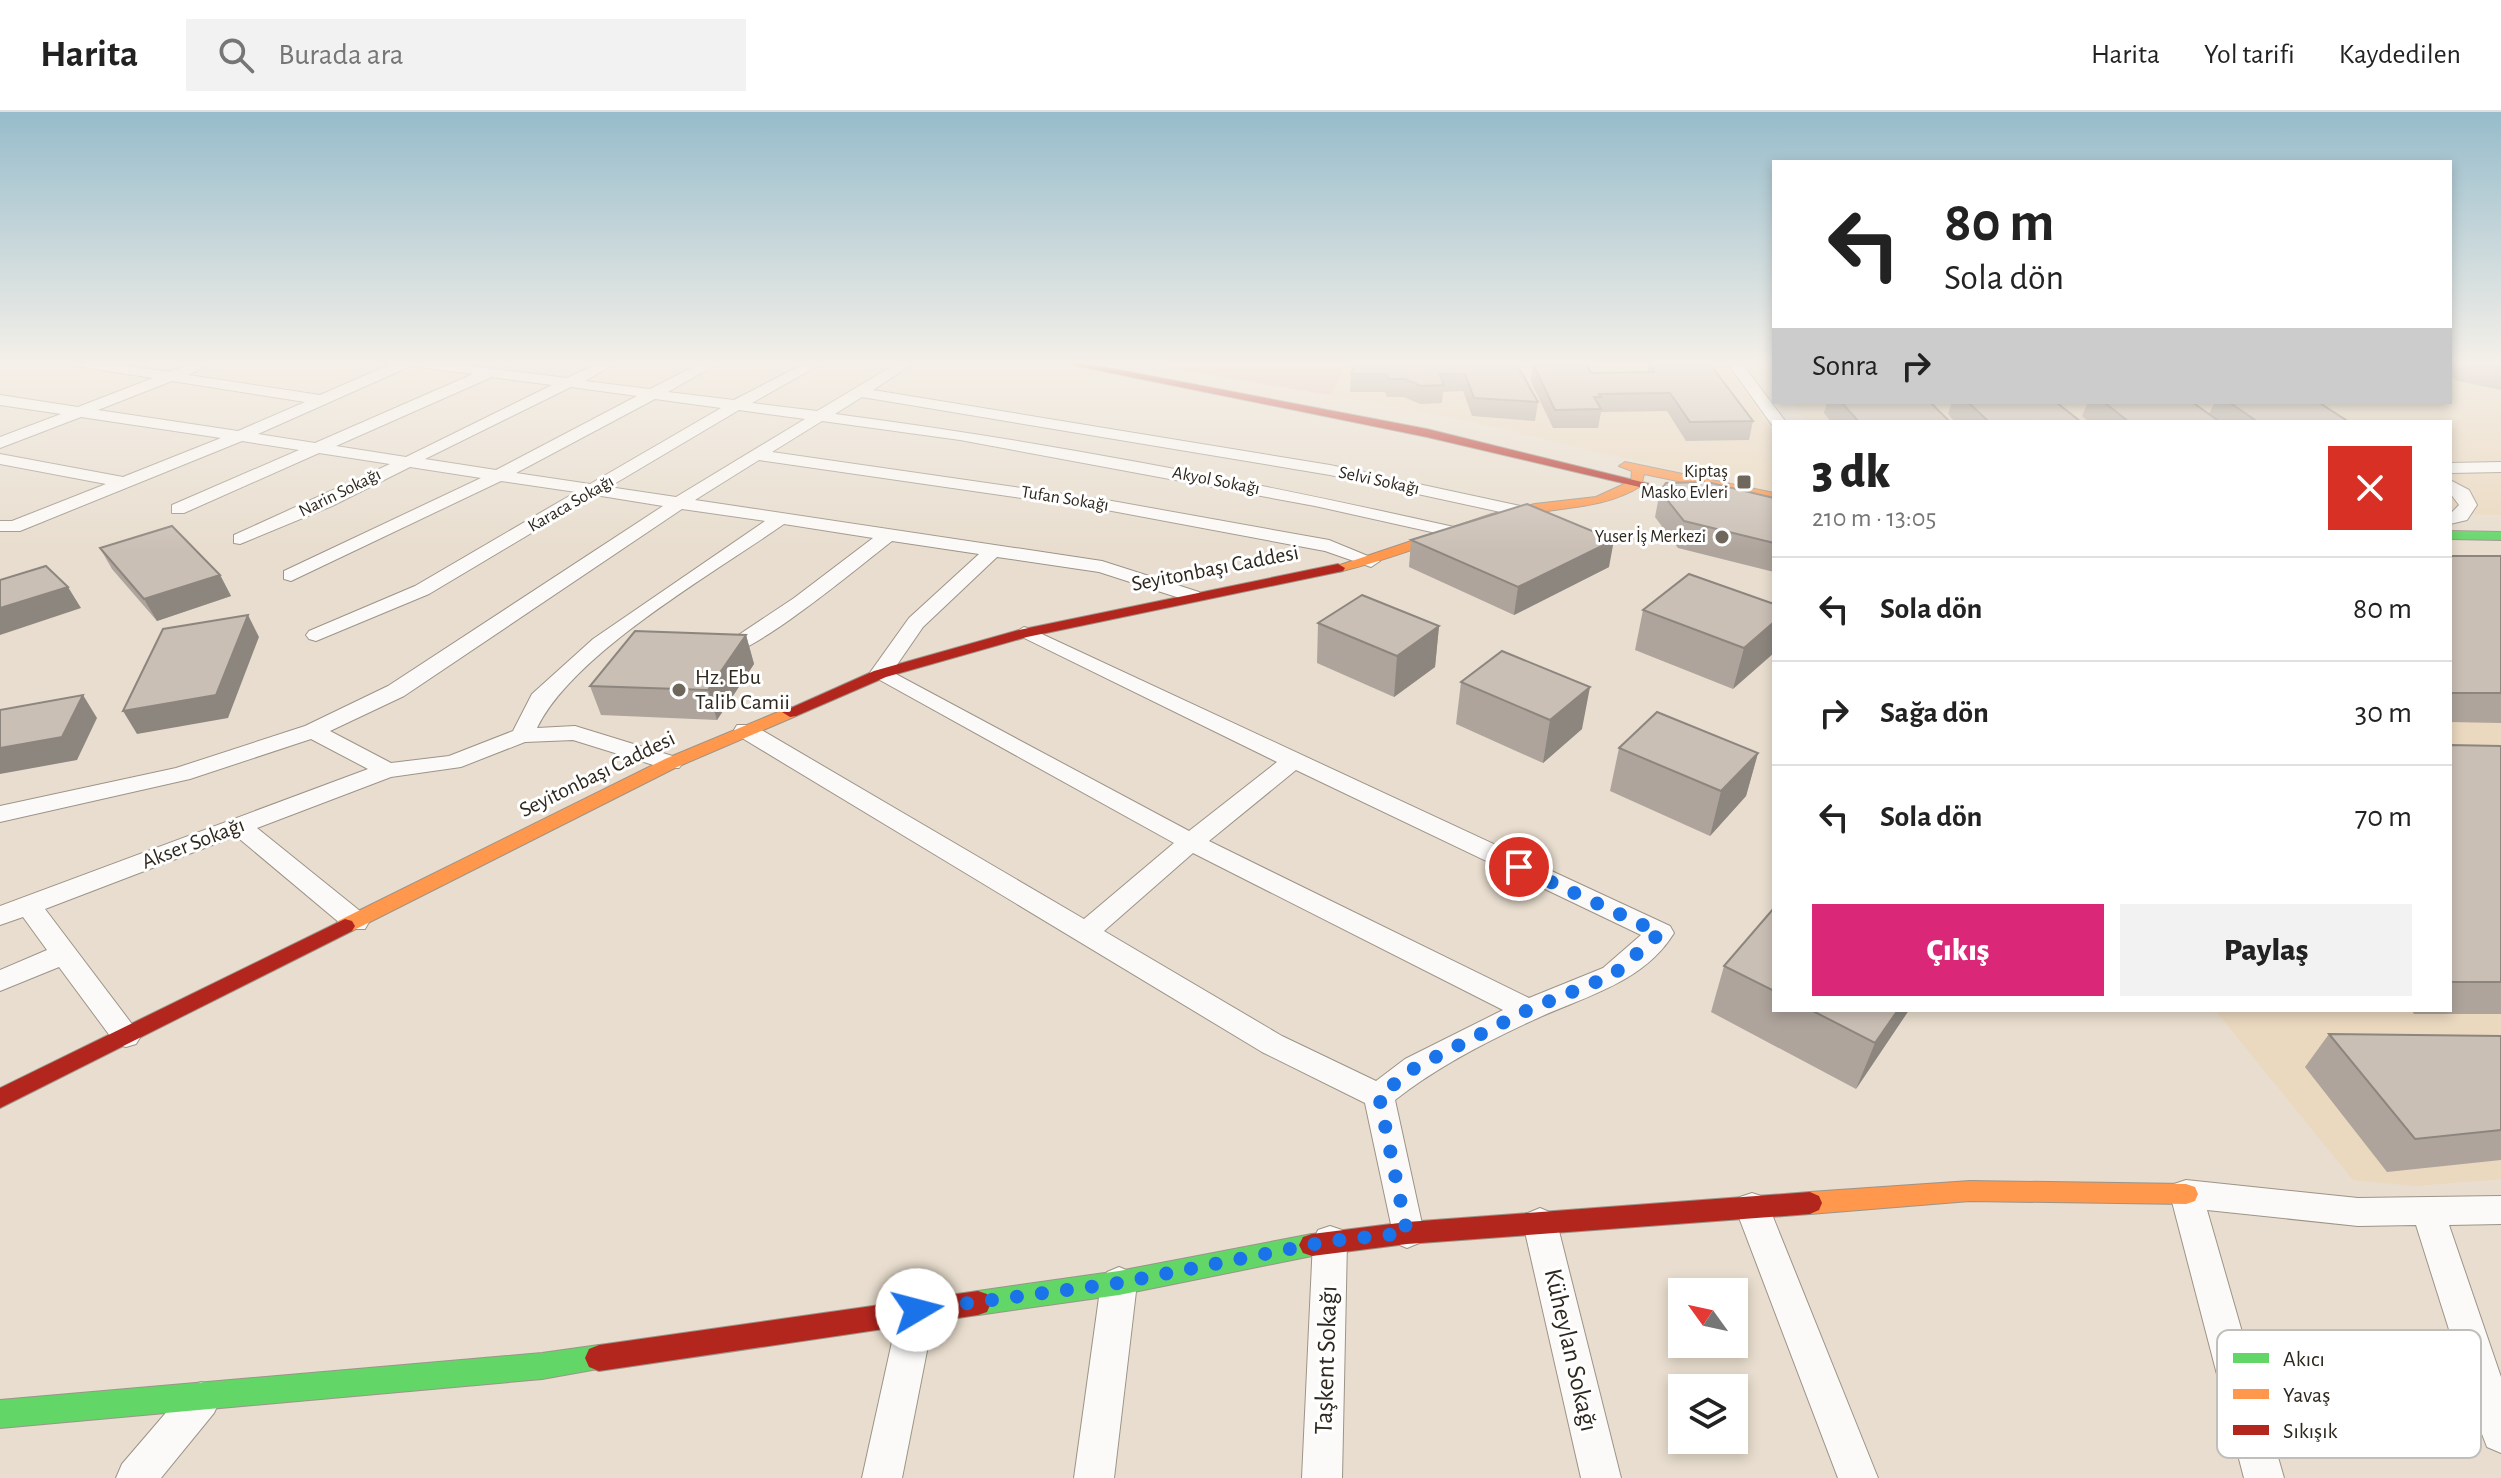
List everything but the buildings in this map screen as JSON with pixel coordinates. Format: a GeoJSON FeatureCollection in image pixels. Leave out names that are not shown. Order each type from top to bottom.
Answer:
{"type":"FeatureCollection","features":[{"type":"Feature","properties":{"kind":"street"},"geometry":{"type":"LineString","coordinates":[[0,443],[47,425]]}},
{"type":"Feature","properties":{"kind":"street"},"geometry":{"type":"LineString","coordinates":[[152,425],[1102,567],[1192,596]]}},
{"type":"Feature","properties":{"kind":"street"},"geometry":{"type":"LineString","coordinates":[[0,526],[14,527],[266,425]]}},
{"type":"Feature","properties":{"kind":"street"},"geometry":{"type":"LineString","coordinates":[[178,509],[374,425]]}},
{"type":"Feature","properties":{"kind":"street","name":"Narin Sokağı"},"geometry":{"type":"LineString","coordinates":[[240,539],[326,502],[480,425]]}},
{"type":"Feature","properties":{"kind":"street"},"geometry":{"type":"LineString","coordinates":[[291,575],[498,476],[596,425]]}},
{"type":"Feature","properties":{"kind":"street","name":"Karaca Sokağı"},"geometry":{"type":"LineString","coordinates":[[316,635],[422,590],[704,425]]}},
{"type":"Feature","properties":{"kind":"street"},"geometry":{"type":"LineString","coordinates":[[0,814],[182,774],[313,731],[396,691],[680,502],[805,425]]}},
{"type":"Feature","properties":{"kind":"street","name":"Akyol Sokağı"},"geometry":{"type":"LineString","coordinates":[[870,425],[1113,461],[1454,532]]}},
{"type":"Feature","properties":{"kind":"street","name":"Selvi Sokağı"},"geometry":{"type":"LineString","coordinates":[[1058,425],[1315,467],[1519,511]]}},
{"type":"Feature","properties":{"kind":"street"},"geometry":{"type":"LineString","coordinates":[[1385,425],[1574,468],[1772,497]]}},
{"type":"Feature","properties":{"kind":"street"},"geometry":{"type":"LineString","coordinates":[[1446,425],[1637,476],[1711,502],[1772,515]]}},
{"type":"Feature","properties":{"kind":"street","name":"Tufan Sokağı"},"geometry":{"type":"LineString","coordinates":[[756,455],[1112,506],[1329,546],[1371,561]]}},
{"type":"Feature","properties":{"kind":"street"},"geometry":{"type":"LineString","coordinates":[[0,459],[127,483]]}},
{"type":"Feature","properties":{"kind":"street"},"geometry":{"type":"LineString","coordinates":[[2452,468],[2501,467]]}},
{"type":"Feature","properties":{"kind":"street"},"geometry":{"type":"LineString","coordinates":[[1574,468],[1585,474],[1591,485],[1590,490],[1574,501]]}},
{"type":"Feature","properties":{"kind":"street","name":"Seyitonbaşı Caddesi"},"geometry":{"type":"LineString","coordinates":[[0,1099],[671,763],[880,674],[1024,633],[1371,561],[1519,511],[1620,496],[1637,476]]}},
{"type":"Feature","properties":{"kind":"street"},"geometry":{"type":"LineString","coordinates":[[2452,486],[2463,494],[2468,505],[2452,530],[2501,536]]}},
{"type":"Feature","properties":{"kind":"street","name":"Seyitonbaşı Caddesi"},"geometry":{"type":"LineString","coordinates":[[1574,501],[1656,501]]}},
{"type":"Feature","properties":{"kind":"street"},"geometry":{"type":"LineString","coordinates":[[522,735],[540,699],[600,643],[783,517]]}},
{"type":"Feature","properties":{"kind":"street"},"geometry":{"type":"LineString","coordinates":[[729,650],[801,602],[890,533]]}},
{"type":"Feature","properties":{"kind":"street"},"geometry":{"type":"LineString","coordinates":[[994,550],[890,652],[880,674],[1191,842],[1528,1010]]}},
{"type":"Feature","properties":{"kind":"street"},"geometry":{"type":"LineString","coordinates":[[1024,633],[1660,933],[1613,975],[1528,1010],[1416,1067],[1379,1096]]}},
{"type":"Feature","properties":{"kind":"street"},"geometry":{"type":"LineString","coordinates":[[745,730],[1272,1044],[1379,1096]]}},
{"type":"Feature","properties":{"kind":"street"},"geometry":{"type":"LineString","coordinates":[[313,731],[387,770]]}},
{"type":"Feature","properties":{"kind":"street","name":"Akser Sokağı"},"geometry":{"type":"LineString","coordinates":[[0,916],[387,770],[453,762],[522,735],[575,733],[671,763]]}},
{"type":"Feature","properties":{"kind":"street"},"geometry":{"type":"LineString","coordinates":[[1084,934],[1191,842],[1294,760]]}},
{"type":"Feature","properties":{"kind":"street"},"geometry":{"type":"LineString","coordinates":[[239,826],[356,922]]}},
{"type":"Feature","properties":{"kind":"street"},"geometry":{"type":"LineString","coordinates":[[28,905],[126,1036]]}},
{"type":"Feature","properties":{"kind":"street"},"geometry":{"type":"LineString","coordinates":[[0,981],[62,954]]}},
{"type":"Feature","properties":{"kind":"street"},"geometry":{"type":"LineString","coordinates":[[1379,1096],[1407,1233]]}},
{"type":"Feature","properties":{"kind":"street"},"geometry":{"type":"LineString","coordinates":[[0,1414],[201,1399],[542,1366],[1119,1283],[1330,1241],[1407,1233],[1970,1191],[2186,1194],[2358,1212],[2501,1210]]}},
{"type":"Feature","properties":{"kind":"street"},"geometry":{"type":"LineString","coordinates":[[2186,1194],[2223,1330]]}},
{"type":"Feature","properties":{"kind":"street"},"geometry":{"type":"LineString","coordinates":[[1752,1207],[1858,1478]]}},
{"type":"Feature","properties":{"kind":"street"},"geometry":{"type":"LineString","coordinates":[[2428,1211],[2467,1330]]}},
{"type":"Feature","properties":{"kind":"street","name":"Küheylan Sokağı"},"geometry":{"type":"LineString","coordinates":[[1540,1223],[1601,1478]]}},
{"type":"Feature","properties":{"kind":"street","name":"Taşkent Sokağı"},"geometry":{"type":"LineString","coordinates":[[1322,1478],[1330,1241]]}},
{"type":"Feature","properties":{"kind":"street"},"geometry":{"type":"LineString","coordinates":[[1094,1478],[1119,1283]]}},
{"type":"Feature","properties":{"kind":"street"},"geometry":{"type":"LineString","coordinates":[[882,1478],[917,1310]]}},
{"type":"Feature","properties":{"kind":"street"},"geometry":{"type":"LineString","coordinates":[[2481,1373],[2501,1434]]}},
{"type":"Feature","properties":{"kind":"street"},"geometry":{"type":"LineString","coordinates":[[136,1478],[201,1399]]}},
{"type":"Feature","properties":{"kind":"street"},"geometry":{"type":"LineString","coordinates":[[2259,1458],[2264,1478]]}},
{"type":"Feature","properties":{"kind":"shaded area"},"geometry":{"type":"Polygon","coordinates":[[[1483,425],[1769,425],[1772,428],[1772,493],[1483,425]]]}},
{"type":"Feature","properties":{"kind":"shaded area"},"geometry":{"type":"Polygon","coordinates":[[[2452,425],[2501,425],[2501,515],[2452,514],[2452,425]]]}},
{"type":"Feature","properties":{"kind":"shaded area"},"geometry":{"type":"Polygon","coordinates":[[[2452,565],[2501,565],[2501,1179],[2415,1186],[2353,1180],[2217,1012],[2452,1012],[2452,565]]]}},
{"type":"Feature","properties":{"kind":"traffic: fast"},"geometry":{"type":"LineString","coordinates":[[2452,535],[2501,536]]}},
{"type":"Feature","properties":{"kind":"traffic: fast"},"geometry":{"type":"LineString","coordinates":[[978,1303],[1119,1283],[1312,1245]]}},
{"type":"Feature","properties":{"kind":"traffic: fast"},"geometry":{"type":"LineString","coordinates":[[0,1414],[542,1366],[599,1358]]}},
{"type":"Feature","properties":{"kind":"traffic: slow"},"geometry":{"type":"LineString","coordinates":[[1625,466],[1772,497]]}},
{"type":"Feature","properties":{"kind":"traffic: slow"},"geometry":{"type":"LineString","coordinates":[[1338,568],[1520,511],[1611,497],[1637,483],[1638,469]]}},
{"type":"Feature","properties":{"kind":"traffic: slow"},"geometry":{"type":"LineString","coordinates":[[345,926],[671,763],[790,712]]}},
{"type":"Feature","properties":{"kind":"traffic: slow"},"geometry":{"type":"LineString","coordinates":[[1810,1203],[1970,1191],[2186,1194]]}},
{"type":"Feature","properties":{"kind":"traffic: jam"},"geometry":{"type":"LineString","coordinates":[[1385,425],[1648,485]]}},
{"type":"Feature","properties":{"kind":"traffic: jam"},"geometry":{"type":"LineString","coordinates":[[790,712],[880,674],[1024,633],[1338,568]]}},
{"type":"Feature","properties":{"kind":"traffic: jam"},"geometry":{"type":"LineString","coordinates":[[0,1099],[345,926]]}},
{"type":"Feature","properties":{"kind":"traffic: jam"},"geometry":{"type":"LineString","coordinates":[[1312,1245],[1407,1233],[1810,1203]]}},
{"type":"Feature","properties":{"kind":"traffic: jam"},"geometry":{"type":"LineString","coordinates":[[599,1358],[978,1303]]}},
{"type":"Feature","properties":{"kind":"place","name":"Kiptaş Masko Evleri"},"geometry":{"type":"Point","coordinates":[1744,482]}},
{"type":"Feature","properties":{"kind":"place","name":"Yuser İş Merkezi"},"geometry":{"type":"Point","coordinates":[1722,537]}},
{"type":"Feature","properties":{"kind":"place","name":"Hz. Ebu Talib Camii"},"geometry":{"type":"Point","coordinates":[679,690]}},
{"type":"Feature","properties":{"kind":"route"},"geometry":{"type":"LineString","coordinates":[[917,1310],[1119,1283],[1330,1241],[1407,1233],[1379,1096],[1416,1067],[1528,1010],[1613,975],[1660,933],[1519,867]]}}]}
